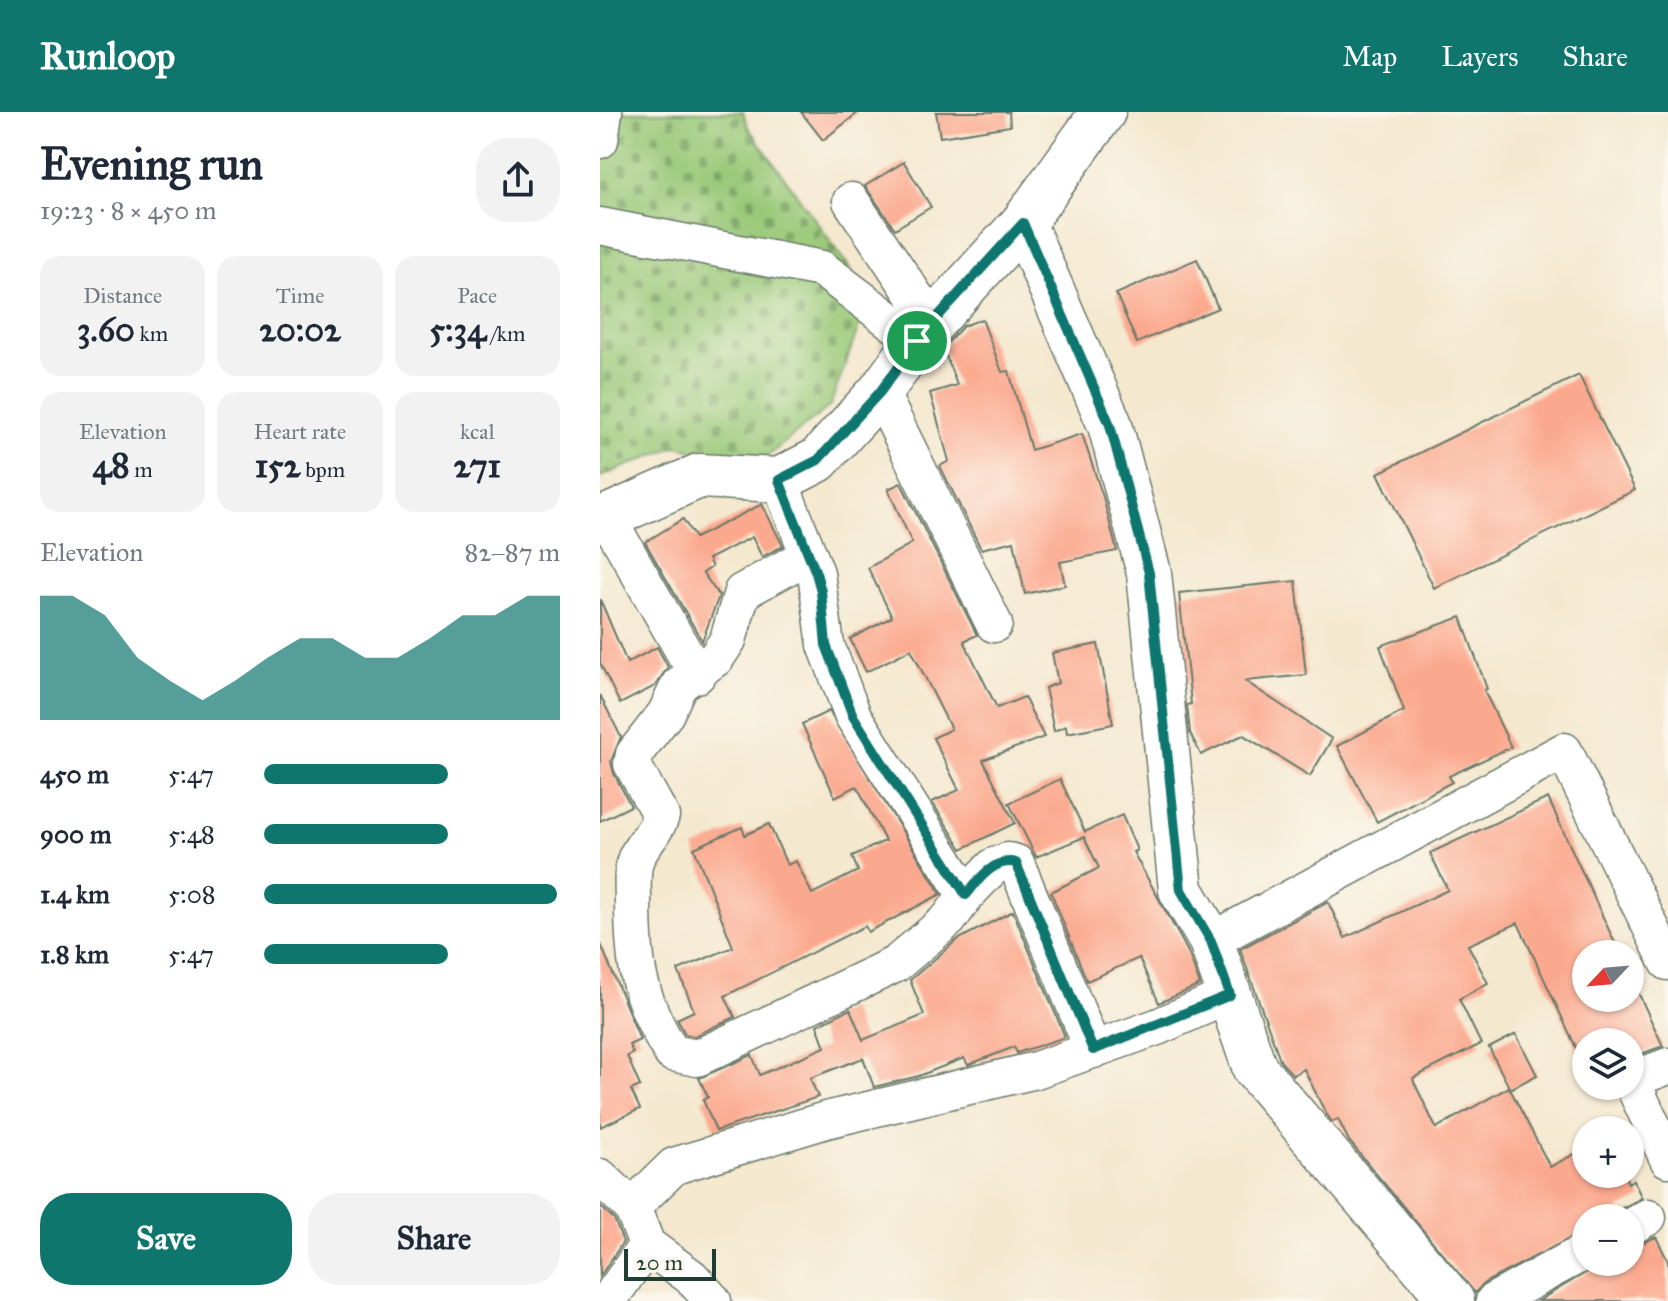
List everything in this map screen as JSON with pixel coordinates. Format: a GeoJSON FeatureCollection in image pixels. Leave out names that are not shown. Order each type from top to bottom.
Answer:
{"type":"FeatureCollection","features":[{"type":"Feature","properties":{"kind":"street"},"geometry":{"type":"LineString","coordinates":[[600,140],[604,112]]}},
{"type":"Feature","properties":{"kind":"street"},"geometry":{"type":"LineString","coordinates":[[697,675],[603,518],[699,476],[779,480],[818,460],[880,392],[925,332],[1023,223],[1103,112]]}},
{"type":"Feature","properties":{"kind":"street"},"geometry":{"type":"LineString","coordinates":[[851,201],[925,332]]}},
{"type":"Feature","properties":{"kind":"street"},"geometry":{"type":"LineString","coordinates":[[1023,223],[1110,425],[1149,573],[1181,890],[1211,941],[1255,1069],[1452,1301]]}},
{"type":"Feature","properties":{"kind":"street"},"geometry":{"type":"LineString","coordinates":[[600,226],[822,269],[925,332]]}},
{"type":"Feature","properties":{"kind":"street"},"geometry":{"type":"LineString","coordinates":[[880,392],[994,624]]}},
{"type":"Feature","properties":{"kind":"street"},"geometry":{"type":"LineString","coordinates":[[779,480],[821,591],[826,645],[853,716],[966,895]]}},
{"type":"Feature","properties":{"kind":"street"},"geometry":{"type":"LineString","coordinates":[[809,555],[742,592],[728,640],[716,658],[697,675],[679,685],[666,713],[634,754],[632,764],[661,816],[636,859],[633,956],[644,1003],[672,1053],[697,1058],[896,964],[949,919],[966,895],[994,866],[1008,861],[1016,863],[1093,1050]]}},
{"type":"Feature","properties":{"kind":"street"},"geometry":{"type":"LineString","coordinates":[[1211,941],[1564,751],[1668,962]]}},
{"type":"Feature","properties":{"kind":"street"},"geometry":{"type":"LineString","coordinates":[[632,1207],[674,1166],[826,1120],[1036,1070],[1230,995]]}},
{"type":"Feature","properties":{"kind":"street"},"geometry":{"type":"LineString","coordinates":[[1668,1066],[1631,1080],[1668,1159]]}},
{"type":"Feature","properties":{"kind":"street"},"geometry":{"type":"LineString","coordinates":[[600,1177],[632,1207],[647,1245],[691,1277],[713,1301]]}},
{"type":"Feature","properties":{"kind":"street"},"geometry":{"type":"LineString","coordinates":[[608,1301],[647,1245]]}},
{"type":"Feature","properties":{"kind":"street"},"geometry":{"type":"LineString","coordinates":[[1494,1301],[1572,1259]]}},
{"type":"Feature","properties":{"kind":"green space"},"geometry":{"type":"Polygon","coordinates":[[[600,112],[743,112],[748,127],[870,296],[830,406],[759,463],[676,446],[600,477],[600,112]]]}},
{"type":"Feature","properties":{"kind":"building"},"geometry":{"type":"Polygon","coordinates":[[[801,112],[859,112],[823,140],[801,112]]]}},
{"type":"Feature","properties":{"kind":"building"},"geometry":{"type":"Polygon","coordinates":[[[936,112],[1009,112],[1010,126],[940,137],[936,112]]]}},
{"type":"Feature","properties":{"kind":"building"},"geometry":{"type":"Polygon","coordinates":[[[904,162],[931,207],[895,229],[865,186],[904,162]]]}},
{"type":"Feature","properties":{"kind":"building"},"geometry":{"type":"Polygon","coordinates":[[[1197,259],[1218,308],[1137,343],[1116,294],[1197,259]]]}},
{"type":"Feature","properties":{"kind":"building"},"geometry":{"type":"Polygon","coordinates":[[[982,319],[1002,372],[1009,371],[1031,450],[1082,434],[1103,497],[1117,551],[1060,562],[1065,585],[1025,594],[1014,541],[981,549],[940,466],[949,461],[930,393],[957,385],[943,348],[963,326],[982,319]]]}},
{"type":"Feature","properties":{"kind":"building"},"geometry":{"type":"Polygon","coordinates":[[[1579,375],[1635,490],[1434,588],[1378,473],[1579,375]]]}},
{"type":"Feature","properties":{"kind":"building"},"geometry":{"type":"Polygon","coordinates":[[[901,483],[977,635],[964,641],[997,708],[1024,697],[1044,737],[983,760],[1015,823],[962,849],[932,802],[959,790],[933,738],[951,729],[911,649],[866,672],[850,639],[892,617],[868,568],[912,543],[888,489],[901,483]]]}},
{"type":"Feature","properties":{"kind":"building"},"geometry":{"type":"Polygon","coordinates":[[[762,504],[783,546],[762,557],[752,537],[708,559],[712,567],[703,573],[719,596],[702,641],[645,542],[683,519],[695,538],[762,504]]]}},
{"type":"Feature","properties":{"kind":"building"},"geometry":{"type":"Polygon","coordinates":[[[1296,581],[1306,675],[1245,681],[1332,739],[1310,776],[1243,735],[1201,755],[1190,733],[1187,705],[1191,704],[1179,593],[1296,581]]]}},
{"type":"Feature","properties":{"kind":"building"},"geometry":{"type":"Polygon","coordinates":[[[600,599],[627,663],[657,647],[668,667],[655,686],[620,704],[600,663],[600,599]]]}},
{"type":"Feature","properties":{"kind":"building"},"geometry":{"type":"Polygon","coordinates":[[[1461,617],[1487,689],[1484,690],[1511,747],[1449,776],[1452,782],[1377,822],[1337,746],[1404,711],[1380,646],[1461,617]]]}},
{"type":"Feature","properties":{"kind":"building"},"geometry":{"type":"Polygon","coordinates":[[[1098,644],[1113,724],[1067,733],[1066,726],[1054,731],[1045,688],[1058,683],[1052,653],[1098,644]]]}},
{"type":"Feature","properties":{"kind":"building"},"geometry":{"type":"Polygon","coordinates":[[[600,695],[621,737],[611,761],[614,774],[631,806],[600,821],[600,695]]]}},
{"type":"Feature","properties":{"kind":"building"},"geometry":{"type":"Polygon","coordinates":[[[829,711],[941,894],[868,932],[865,926],[725,996],[735,1017],[694,1036],[685,1034],[677,1019],[694,1011],[678,970],[733,947],[694,848],[742,827],[745,835],[769,824],[787,865],[796,861],[812,894],[858,871],[852,856],[885,841],[857,786],[835,797],[802,724],[829,711]]]}},
{"type":"Feature","properties":{"kind":"building"},"geometry":{"type":"Polygon","coordinates":[[[1060,779],[1085,832],[1122,815],[1137,850],[1133,852],[1188,952],[1200,985],[1159,1003],[1139,958],[1087,981],[1051,892],[1099,868],[1084,837],[1036,857],[1009,803],[1060,779]]]}},
{"type":"Feature","properties":{"kind":"building"},"geometry":{"type":"Polygon","coordinates":[[[1548,798],[1614,940],[1572,940],[1572,1012],[1644,1012],[1644,1005],[1663,1046],[1644,1053],[1644,1028],[1572,1028],[1572,1039],[1518,923],[1468,945],[1488,983],[1459,999],[1481,1044],[1413,1078],[1436,1128],[1509,1087],[1489,1048],[1516,1034],[1537,1075],[1510,1089],[1550,1167],[1572,1155],[1572,1188],[1637,1188],[1642,1198],[1630,1204],[1572,1204],[1572,1237],[1484,1283],[1475,1293],[1349,1141],[1338,1119],[1332,1122],[1304,1069],[1293,1075],[1281,1062],[1240,949],[1328,902],[1345,938],[1448,890],[1430,853],[1548,798]]]}},
{"type":"Feature","properties":{"kind":"building"},"geometry":{"type":"Polygon","coordinates":[[[1013,911],[1065,1037],[1017,1053],[1014,1047],[968,1065],[964,1058],[919,1076],[874,1087],[863,1058],[810,1078],[818,1097],[716,1131],[703,1100],[708,1097],[699,1078],[752,1055],[760,1075],[825,1047],[817,1025],[850,1009],[863,1040],[924,1015],[910,980],[957,940],[1013,911]]]}},
{"type":"Feature","properties":{"kind":"building"},"geometry":{"type":"Polygon","coordinates":[[[600,942],[640,1040],[629,1045],[633,1053],[627,1056],[640,1086],[631,1090],[640,1109],[600,1127],[600,942]]]}},
{"type":"Feature","properties":{"kind":"building"},"geometry":{"type":"Polygon","coordinates":[[[600,1206],[614,1219],[623,1242],[600,1276],[600,1206]]]}},
{"type":"Feature","properties":{"kind":"building"},"geometry":{"type":"Polygon","coordinates":[[[1656,1237],[1668,1261],[1668,1301],[1538,1301],[1580,1276],[1644,1276],[1644,1242],[1656,1237]]]}},
{"type":"Feature","properties":{"kind":"route"},"geometry":{"type":"LineString","coordinates":[[1023,223],[1110,425],[1149,573],[1181,890],[1211,941],[1230,995],[1157,1027],[1093,1050],[1016,863],[1008,861],[994,866],[966,895],[853,716],[826,645],[821,591],[816,573],[779,480],[818,460],[880,392],[917,341],[1023,223]]}}]}
